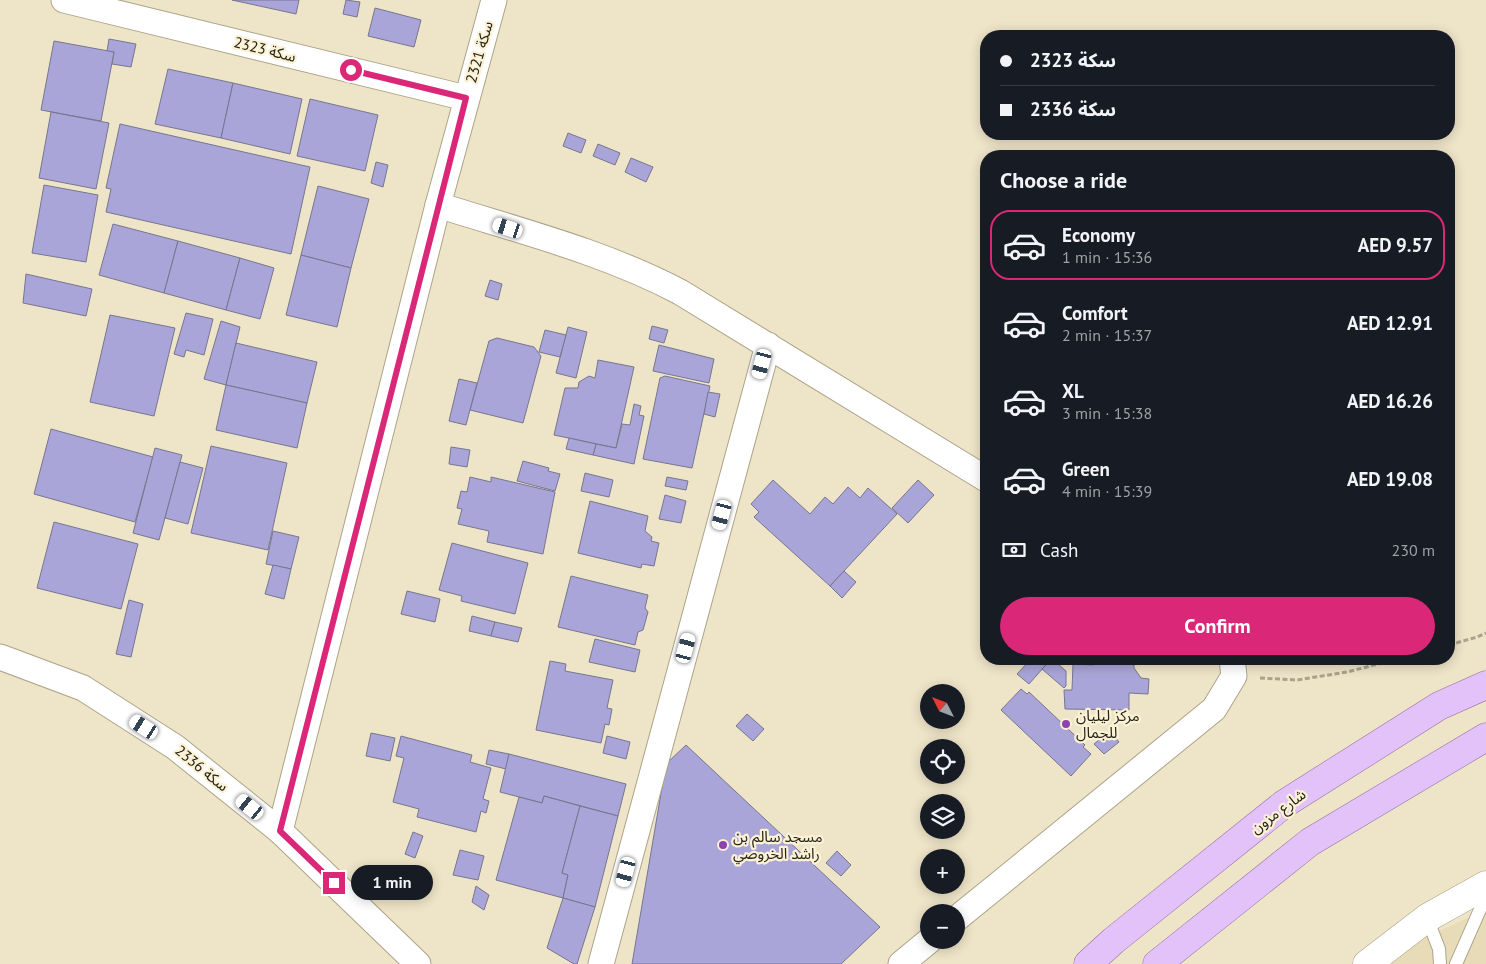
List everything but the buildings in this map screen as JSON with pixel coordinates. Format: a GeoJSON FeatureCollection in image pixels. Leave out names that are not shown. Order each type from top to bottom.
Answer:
{"type":"FeatureCollection","features":[{"type":"Feature","properties":{"kind":"main road","name":"شارع مزون"},"geometry":{"type":"LineString","coordinates":[[1088,964],[1113,941],[1284,804],[1438,706],[1486,684]]}},
{"type":"Feature","properties":{"kind":"main road"},"geometry":{"type":"LineString","coordinates":[[1157,964],[1310,842],[1486,737]]}},
{"type":"Feature","properties":{"kind":"street","name":"سكة 2323"},"geometry":{"type":"LineString","coordinates":[[64,0],[466,98]]}},
{"type":"Feature","properties":{"kind":"street","name":"سكة 2321"},"geometry":{"type":"LineString","coordinates":[[280,831],[438,206],[494,0]]}},
{"type":"Feature","properties":{"kind":"street"},"geometry":{"type":"LineString","coordinates":[[438,206],[614,261],[647,274],[768,345],[980,475]]}},
{"type":"Feature","properties":{"kind":"street"},"geometry":{"type":"LineString","coordinates":[[600,964],[768,345]]}},
{"type":"Feature","properties":{"kind":"street","name":"سكة 2336"},"geometry":{"type":"LineString","coordinates":[[0,657],[83,688],[175,746],[280,831],[418,964]]}},
{"type":"Feature","properties":{"kind":"street"},"geometry":{"type":"LineString","coordinates":[[965,912],[1214,709],[1233,667]]}},
{"type":"Feature","properties":{"kind":"street"},"geometry":{"type":"LineString","coordinates":[[1367,964],[1427,918],[1486,885]]}},
{"type":"Feature","properties":{"kind":"street"},"geometry":{"type":"LineString","coordinates":[[901,964],[920,948]]}},
{"type":"Feature","properties":{"kind":"lane"},"geometry":{"type":"LineString","coordinates":[[1456,964],[1486,896]]}},
{"type":"Feature","properties":{"kind":"lane"},"geometry":{"type":"LineString","coordinates":[[1427,918],[1439,949],[1440,964]]}},
{"type":"Feature","properties":{"kind":"path"},"geometry":{"type":"LineString","coordinates":[[1455,643],[1486,633]]}},
{"type":"Feature","properties":{"kind":"path"},"geometry":{"type":"LineString","coordinates":[[1233,667],[1297,680],[1347,672],[1374,665]]}},
{"type":"Feature","properties":{"kind":"shaded area"},"geometry":{"type":"Polygon","coordinates":[[[1486,910],[1486,964],[1385,964],[1409,944],[1486,910]]]}},
{"type":"Feature","properties":{"kind":"place","name":"مركز ليليان للجمال"},"geometry":{"type":"Point","coordinates":[1066,724]}},
{"type":"Feature","properties":{"kind":"place","name":"مسجد سالم بن راشد الخروصي"},"geometry":{"type":"Point","coordinates":[723,845]}},
{"type":"Feature","properties":{"kind":"route"},"geometry":{"type":"LineString","coordinates":[[334,883],[280,831],[466,98],[351,70]]}}]}
